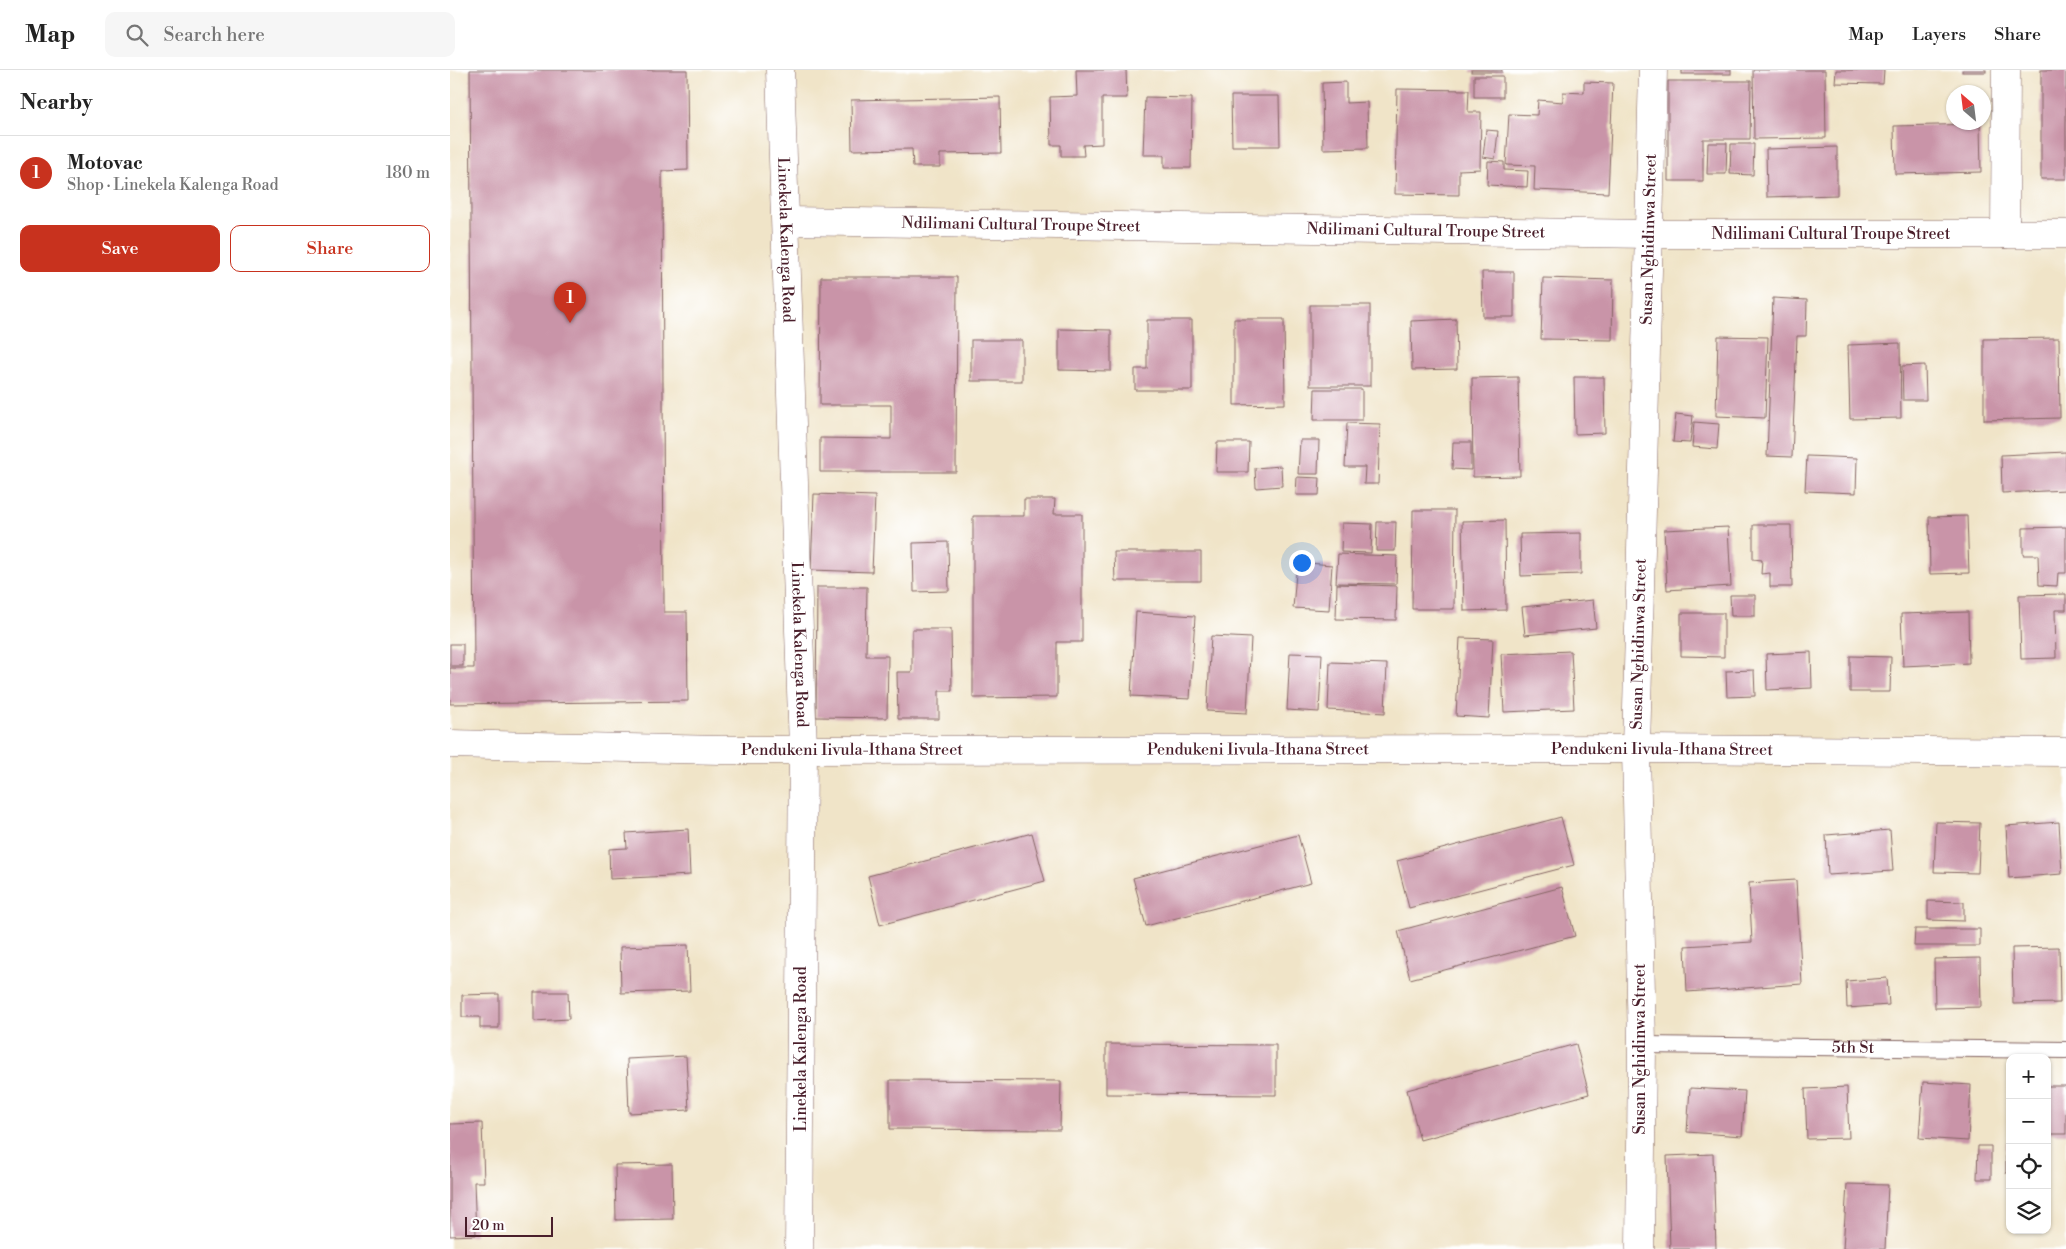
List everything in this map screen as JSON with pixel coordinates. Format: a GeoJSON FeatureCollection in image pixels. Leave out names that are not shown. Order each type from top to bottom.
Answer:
{"type":"FeatureCollection","features":[{"type":"Feature","properties":{"kind":"street","name":"Linekela Kalenga Road"},"geometry":{"type":"LineString","coordinates":[[780,70],[803,748],[799,1249]]}},
{"type":"Feature","properties":{"kind":"street","name":"Susan Nghidinwa Street"},"geometry":{"type":"LineString","coordinates":[[1640,1249],[1642,1045],[1636,749],[1653,70]]}},
{"type":"Feature","properties":{"kind":"street"},"geometry":{"type":"LineString","coordinates":[[2005,234],[2006,70]]}},
{"type":"Feature","properties":{"kind":"street","name":"Ndilimani Cultural Troupe Street"},"geometry":{"type":"LineString","coordinates":[[786,221],[1650,234],[2066,234]]}},
{"type":"Feature","properties":{"kind":"street","name":"Pendukeni Iivula-Ithana Street"},"geometry":{"type":"LineString","coordinates":[[450,744],[721,750],[803,748],[1636,749],[2066,752]]}},
{"type":"Feature","properties":{"kind":"lane","name":"5th St"},"geometry":{"type":"LineString","coordinates":[[1642,1045],[2066,1050]]}},
{"type":"Feature","properties":{"kind":"building"},"geometry":{"type":"Polygon","coordinates":[[[470,70],[687,70],[688,170],[662,171],[664,612],[687,612],[688,701],[450,704],[450,668],[474,668],[470,70]]]}},
{"type":"Feature","properties":{"kind":"building"},"geometry":{"type":"Polygon","coordinates":[[[1076,70],[1126,70],[1127,98],[1102,98],[1102,144],[1083,145],[1084,156],[1061,156],[1061,145],[1051,145],[1050,97],[1077,96],[1076,70]]]}},
{"type":"Feature","properties":{"kind":"building"},"geometry":{"type":"Polygon","coordinates":[[[1471,70],[1502,70],[1502,72],[1471,72],[1471,70]]]}},
{"type":"Feature","properties":{"kind":"building"},"geometry":{"type":"Polygon","coordinates":[[[1682,70],[1731,70],[1731,74],[1682,74],[1682,70]]]}},
{"type":"Feature","properties":{"kind":"building"},"geometry":{"type":"Polygon","coordinates":[[[1753,70],[1825,70],[1826,138],[1754,139],[1753,70]]]}},
{"type":"Feature","properties":{"kind":"building"},"geometry":{"type":"Polygon","coordinates":[[[1836,70],[1884,70],[1883,84],[1835,83],[1836,70]]]}},
{"type":"Feature","properties":{"kind":"building"},"geometry":{"type":"Polygon","coordinates":[[[1962,70],[1986,70],[1986,72],[1962,72],[1962,70]]]}},
{"type":"Feature","properties":{"kind":"building"},"geometry":{"type":"Polygon","coordinates":[[[2041,70],[2066,70],[2066,179],[2041,179],[2041,70]]]}},
{"type":"Feature","properties":{"kind":"building"},"geometry":{"type":"Polygon","coordinates":[[[1474,76],[1503,76],[1503,97],[1474,97],[1474,76]]]}},
{"type":"Feature","properties":{"kind":"building"},"geometry":{"type":"Polygon","coordinates":[[[1668,81],[1751,81],[1750,139],[1703,139],[1703,181],[1668,181],[1668,81]]]}},
{"type":"Feature","properties":{"kind":"building"},"geometry":{"type":"Polygon","coordinates":[[[1346,82],[1346,103],[1367,102],[1368,148],[1323,149],[1322,83],[1346,82]]]}},
{"type":"Feature","properties":{"kind":"building"},"geometry":{"type":"Polygon","coordinates":[[[1584,82],[1613,83],[1608,193],[1534,190],[1535,166],[1506,165],[1509,114],[1537,115],[1538,100],[1563,102],[1563,92],[1584,93],[1584,82]]]}},
{"type":"Feature","properties":{"kind":"building"},"geometry":{"type":"Polygon","coordinates":[[[1397,89],[1469,90],[1468,112],[1481,112],[1480,169],[1459,170],[1459,195],[1395,194],[1397,89]]]}},
{"type":"Feature","properties":{"kind":"building"},"geometry":{"type":"Polygon","coordinates":[[[1231,96],[1279,96],[1280,146],[1232,146],[1231,96]]]}},
{"type":"Feature","properties":{"kind":"building"},"geometry":{"type":"Polygon","coordinates":[[[1000,97],[1001,153],[940,154],[940,167],[913,167],[912,149],[852,150],[851,100],[1000,97]]]}},
{"type":"Feature","properties":{"kind":"building"},"geometry":{"type":"Polygon","coordinates":[[[1145,97],[1192,98],[1191,168],[1164,168],[1164,155],[1143,155],[1145,97]]]}},
{"type":"Feature","properties":{"kind":"building"},"geometry":{"type":"Polygon","coordinates":[[[1946,125],[1946,130],[1980,130],[1981,172],[1895,174],[1894,126],[1946,125]]]}},
{"type":"Feature","properties":{"kind":"building"},"geometry":{"type":"Polygon","coordinates":[[[1486,130],[1498,131],[1495,159],[1483,157],[1486,130]]]}},
{"type":"Feature","properties":{"kind":"building"},"geometry":{"type":"Polygon","coordinates":[[[1708,143],[1727,143],[1726,174],[1707,174],[1708,143]]]}},
{"type":"Feature","properties":{"kind":"building"},"geometry":{"type":"Polygon","coordinates":[[[1731,144],[1754,144],[1753,175],[1730,174],[1731,144]]]}},
{"type":"Feature","properties":{"kind":"building"},"geometry":{"type":"Polygon","coordinates":[[[1837,147],[1837,195],[1767,197],[1766,149],[1837,147]]]}},
{"type":"Feature","properties":{"kind":"building"},"geometry":{"type":"Polygon","coordinates":[[[1488,161],[1504,162],[1504,170],[1528,171],[1527,187],[1487,185],[1488,161]]]}},
{"type":"Feature","properties":{"kind":"building"},"geometry":{"type":"Polygon","coordinates":[[[1482,272],[1514,272],[1514,317],[1483,317],[1482,272]]]}},
{"type":"Feature","properties":{"kind":"building"},"geometry":{"type":"Polygon","coordinates":[[[821,277],[957,277],[956,472],[820,472],[820,438],[891,439],[891,405],[820,405],[821,277]]]}},
{"type":"Feature","properties":{"kind":"building"},"geometry":{"type":"Polygon","coordinates":[[[1543,278],[1613,280],[1612,340],[1541,339],[1543,278]]]}},
{"type":"Feature","properties":{"kind":"building"},"geometry":{"type":"Polygon","coordinates":[[[1773,298],[1807,300],[1806,336],[1797,336],[1792,457],[1767,456],[1773,298]]]}},
{"type":"Feature","properties":{"kind":"building"},"geometry":{"type":"Polygon","coordinates":[[[1310,305],[1370,305],[1370,386],[1310,386],[1310,305]]]}},
{"type":"Feature","properties":{"kind":"building"},"geometry":{"type":"Polygon","coordinates":[[[1234,319],[1284,319],[1285,404],[1234,405],[1234,319]]]}},
{"type":"Feature","properties":{"kind":"building"},"geometry":{"type":"Polygon","coordinates":[[[1456,319],[1457,369],[1412,370],[1411,321],[1456,319]]]}},
{"type":"Feature","properties":{"kind":"building"},"geometry":{"type":"Polygon","coordinates":[[[1147,320],[1192,320],[1192,390],[1135,390],[1135,369],[1147,369],[1147,320]]]}},
{"type":"Feature","properties":{"kind":"building"},"geometry":{"type":"Polygon","coordinates":[[[1059,329],[1111,330],[1111,371],[1059,370],[1059,329]]]}},
{"type":"Feature","properties":{"kind":"building"},"geometry":{"type":"Polygon","coordinates":[[[1718,336],[1768,337],[1765,418],[1716,416],[1718,336]]]}},
{"type":"Feature","properties":{"kind":"building"},"geometry":{"type":"Polygon","coordinates":[[[2059,338],[2060,418],[1984,420],[1984,339],[2059,338]]]}},
{"type":"Feature","properties":{"kind":"building"},"geometry":{"type":"Polygon","coordinates":[[[971,340],[1022,340],[1022,381],[971,381],[971,340]]]}},
{"type":"Feature","properties":{"kind":"building"},"geometry":{"type":"Polygon","coordinates":[[[1900,343],[1901,418],[1850,419],[1848,345],[1900,343]]]}},
{"type":"Feature","properties":{"kind":"building"},"geometry":{"type":"Polygon","coordinates":[[[1925,365],[1926,400],[1903,400],[1902,366],[1925,365]]]}},
{"type":"Feature","properties":{"kind":"building"},"geometry":{"type":"Polygon","coordinates":[[[1518,377],[1520,476],[1473,477],[1472,378],[1518,377]]]}},
{"type":"Feature","properties":{"kind":"building"},"geometry":{"type":"Polygon","coordinates":[[[1574,377],[1604,377],[1605,433],[1575,434],[1574,377]]]}},
{"type":"Feature","properties":{"kind":"building"},"geometry":{"type":"Polygon","coordinates":[[[1315,389],[1362,389],[1362,420],[1314,420],[1315,389]]]}},
{"type":"Feature","properties":{"kind":"building"},"geometry":{"type":"Polygon","coordinates":[[[1676,414],[1693,416],[1690,443],[1673,442],[1676,414]]]}},
{"type":"Feature","properties":{"kind":"building"},"geometry":{"type":"Polygon","coordinates":[[[1694,422],[1719,424],[1717,449],[1692,447],[1694,422]]]}},
{"type":"Feature","properties":{"kind":"building"},"geometry":{"type":"Polygon","coordinates":[[[1347,423],[1380,424],[1378,484],[1364,484],[1365,467],[1345,467],[1347,423]]]}},
{"type":"Feature","properties":{"kind":"building"},"geometry":{"type":"Polygon","coordinates":[[[1300,440],[1319,440],[1318,474],[1298,474],[1300,440]]]}},
{"type":"Feature","properties":{"kind":"building"},"geometry":{"type":"Polygon","coordinates":[[[1217,442],[1249,442],[1248,472],[1216,472],[1217,442]]]}},
{"type":"Feature","properties":{"kind":"building"},"geometry":{"type":"Polygon","coordinates":[[[1453,442],[1471,442],[1471,470],[1452,469],[1453,442]]]}},
{"type":"Feature","properties":{"kind":"building"},"geometry":{"type":"Polygon","coordinates":[[[2066,452],[2066,490],[2002,493],[2001,455],[2066,452]]]}},
{"type":"Feature","properties":{"kind":"building"},"geometry":{"type":"Polygon","coordinates":[[[1807,456],[1857,458],[1856,493],[1805,491],[1807,456]]]}},
{"type":"Feature","properties":{"kind":"building"},"geometry":{"type":"Polygon","coordinates":[[[1281,466],[1282,486],[1256,488],[1255,468],[1281,466]]]}},
{"type":"Feature","properties":{"kind":"building"},"geometry":{"type":"Polygon","coordinates":[[[1297,477],[1320,478],[1319,495],[1296,495],[1297,477]]]}},
{"type":"Feature","properties":{"kind":"building"},"geometry":{"type":"Polygon","coordinates":[[[814,494],[875,496],[872,572],[811,570],[814,494]]]}},
{"type":"Feature","properties":{"kind":"building"},"geometry":{"type":"Polygon","coordinates":[[[1024,499],[1055,499],[1054,514],[1082,514],[1082,642],[1057,642],[1057,697],[973,698],[973,516],[1024,516],[1024,499]]]}},
{"type":"Feature","properties":{"kind":"building"},"geometry":{"type":"Polygon","coordinates":[[[1413,510],[1455,510],[1454,609],[1412,609],[1413,510]]]}},
{"type":"Feature","properties":{"kind":"building"},"geometry":{"type":"Polygon","coordinates":[[[1967,516],[1969,573],[1930,574],[1929,517],[1967,516]]]}},
{"type":"Feature","properties":{"kind":"building"},"geometry":{"type":"Polygon","coordinates":[[[1505,520],[1506,610],[1464,611],[1462,521],[1505,520]]]}},
{"type":"Feature","properties":{"kind":"building"},"geometry":{"type":"Polygon","coordinates":[[[1377,522],[1396,522],[1395,551],[1376,551],[1377,522]]]}},
{"type":"Feature","properties":{"kind":"building"},"geometry":{"type":"Polygon","coordinates":[[[1342,523],[1372,524],[1371,553],[1341,552],[1342,523]]]}},
{"type":"Feature","properties":{"kind":"building"},"geometry":{"type":"Polygon","coordinates":[[[1753,525],[1791,525],[1792,587],[1770,587],[1770,573],[1761,574],[1762,560],[1753,559],[1753,525]]]}},
{"type":"Feature","properties":{"kind":"building"},"geometry":{"type":"Polygon","coordinates":[[[1728,527],[1731,586],[1667,590],[1664,530],[1728,527]]]}},
{"type":"Feature","properties":{"kind":"building"},"geometry":{"type":"Polygon","coordinates":[[[2066,527],[2066,573],[2058,573],[2057,586],[2039,585],[2038,555],[2023,555],[2023,528],[2066,527]]]}},
{"type":"Feature","properties":{"kind":"building"},"geometry":{"type":"Polygon","coordinates":[[[1581,533],[1581,574],[1521,576],[1520,534],[1581,533]]]}},
{"type":"Feature","properties":{"kind":"building"},"geometry":{"type":"Polygon","coordinates":[[[948,542],[949,591],[914,592],[913,543],[948,542]]]}},
{"type":"Feature","properties":{"kind":"building"},"geometry":{"type":"Polygon","coordinates":[[[1114,552],[1201,552],[1201,581],[1115,581],[1114,552]]]}},
{"type":"Feature","properties":{"kind":"building"},"geometry":{"type":"Polygon","coordinates":[[[1338,554],[1397,556],[1396,584],[1336,583],[1338,554]]]}},
{"type":"Feature","properties":{"kind":"building"},"geometry":{"type":"Polygon","coordinates":[[[1297,562],[1332,565],[1329,610],[1293,608],[1297,562]]]}},
{"type":"Feature","properties":{"kind":"building"},"geometry":{"type":"Polygon","coordinates":[[[1337,584],[1397,586],[1396,620],[1336,619],[1337,584]]]}},
{"type":"Feature","properties":{"kind":"building"},"geometry":{"type":"Polygon","coordinates":[[[817,587],[867,587],[866,656],[888,656],[887,718],[816,717],[817,587]]]}},
{"type":"Feature","properties":{"kind":"building"},"geometry":{"type":"Polygon","coordinates":[[[2066,594],[2066,610],[2055,610],[2056,658],[2021,659],[2019,595],[2066,594]]]}},
{"type":"Feature","properties":{"kind":"building"},"geometry":{"type":"Polygon","coordinates":[[[1730,595],[1755,595],[1755,616],[1731,616],[1730,595]]]}},
{"type":"Feature","properties":{"kind":"building"},"geometry":{"type":"Polygon","coordinates":[[[1593,600],[1596,628],[1525,635],[1522,607],[1593,600]]]}},
{"type":"Feature","properties":{"kind":"building"},"geometry":{"type":"Polygon","coordinates":[[[1136,612],[1195,616],[1190,699],[1131,696],[1136,612]]]}},
{"type":"Feature","properties":{"kind":"building"},"geometry":{"type":"Polygon","coordinates":[[[1968,612],[1969,663],[1903,666],[1901,614],[1968,612]]]}},
{"type":"Feature","properties":{"kind":"building"},"geometry":{"type":"Polygon","coordinates":[[[1681,613],[1724,613],[1724,657],[1681,656],[1681,613]]]}},
{"type":"Feature","properties":{"kind":"building"},"geometry":{"type":"Polygon","coordinates":[[[912,629],[951,629],[952,691],[939,691],[939,719],[898,719],[897,672],[912,672],[912,629]]]}},
{"type":"Feature","properties":{"kind":"building"},"geometry":{"type":"Polygon","coordinates":[[[1211,636],[1251,638],[1247,713],[1207,711],[1211,636]]]}},
{"type":"Feature","properties":{"kind":"building"},"geometry":{"type":"Polygon","coordinates":[[[1460,638],[1493,639],[1489,718],[1456,716],[1460,638]]]}},
{"type":"Feature","properties":{"kind":"building"},"geometry":{"type":"Polygon","coordinates":[[[450,644],[463,644],[463,666],[450,666],[450,644]]]}},
{"type":"Feature","properties":{"kind":"building"},"geometry":{"type":"Polygon","coordinates":[[[1571,651],[1574,709],[1504,712],[1501,654],[1571,651]]]}},
{"type":"Feature","properties":{"kind":"building"},"geometry":{"type":"Polygon","coordinates":[[[1811,652],[1812,688],[1767,690],[1766,654],[1811,652]]]}},
{"type":"Feature","properties":{"kind":"building"},"geometry":{"type":"Polygon","coordinates":[[[1290,653],[1322,654],[1319,712],[1287,710],[1290,653]]]}},
{"type":"Feature","properties":{"kind":"building"},"geometry":{"type":"Polygon","coordinates":[[[1850,656],[1891,657],[1890,692],[1850,692],[1850,656]]]}},
{"type":"Feature","properties":{"kind":"building"},"geometry":{"type":"Polygon","coordinates":[[[1330,662],[1387,664],[1385,713],[1328,710],[1330,662]]]}},
{"type":"Feature","properties":{"kind":"building"},"geometry":{"type":"Polygon","coordinates":[[[1754,670],[1755,696],[1727,697],[1726,671],[1754,670]]]}},
{"type":"Feature","properties":{"kind":"building"},"geometry":{"type":"Polygon","coordinates":[[[1561,817],[1574,865],[1409,908],[1397,861],[1561,817]]]}},
{"type":"Feature","properties":{"kind":"building"},"geometry":{"type":"Polygon","coordinates":[[[1936,822],[1980,823],[1978,873],[1934,872],[1936,822]]]}},
{"type":"Feature","properties":{"kind":"building"},"geometry":{"type":"Polygon","coordinates":[[[2059,822],[2062,874],[2009,878],[2006,826],[2059,822]]]}},
{"type":"Feature","properties":{"kind":"building"},"geometry":{"type":"Polygon","coordinates":[[[688,829],[690,875],[610,879],[609,849],[627,848],[626,833],[688,829]]]}},
{"type":"Feature","properties":{"kind":"building"},"geometry":{"type":"Polygon","coordinates":[[[1890,830],[1893,871],[1828,875],[1826,835],[1890,830]]]}},
{"type":"Feature","properties":{"kind":"building"},"geometry":{"type":"Polygon","coordinates":[[[1032,833],[1045,881],[880,925],[868,876],[1032,833]]]}},
{"type":"Feature","properties":{"kind":"building"},"geometry":{"type":"Polygon","coordinates":[[[1298,835],[1311,883],[1146,926],[1133,878],[1298,835]]]}},
{"type":"Feature","properties":{"kind":"building"},"geometry":{"type":"Polygon","coordinates":[[[1796,880],[1802,984],[1687,992],[1685,946],[1752,942],[1749,883],[1796,880]]]}},
{"type":"Feature","properties":{"kind":"building"},"geometry":{"type":"Polygon","coordinates":[[[1562,887],[1575,936],[1410,979],[1398,931],[1562,887]]]}},
{"type":"Feature","properties":{"kind":"building"},"geometry":{"type":"Polygon","coordinates":[[[1928,901],[1964,902],[1964,921],[1928,920],[1928,901]]]}},
{"type":"Feature","properties":{"kind":"building"},"geometry":{"type":"Polygon","coordinates":[[[1915,929],[1980,929],[1980,946],[1914,946],[1915,929]]]}},
{"type":"Feature","properties":{"kind":"building"},"geometry":{"type":"Polygon","coordinates":[[[688,945],[690,991],[621,993],[620,947],[688,945]]]}},
{"type":"Feature","properties":{"kind":"building"},"geometry":{"type":"Polygon","coordinates":[[[2059,947],[2060,1003],[2013,1004],[2012,948],[2059,947]]]}},
{"type":"Feature","properties":{"kind":"building"},"geometry":{"type":"Polygon","coordinates":[[[1980,958],[1981,1007],[1935,1008],[1934,959],[1980,958]]]}},
{"type":"Feature","properties":{"kind":"building"},"geometry":{"type":"Polygon","coordinates":[[[1887,978],[1889,1005],[1847,1008],[1846,981],[1887,978]]]}},
{"type":"Feature","properties":{"kind":"building"},"geometry":{"type":"Polygon","coordinates":[[[534,992],[568,992],[569,1019],[534,1021],[534,992]]]}},
{"type":"Feature","properties":{"kind":"building"},"geometry":{"type":"Polygon","coordinates":[[[499,994],[499,1028],[480,1028],[480,1017],[462,1017],[462,995],[499,994]]]}},
{"type":"Feature","properties":{"kind":"building"},"geometry":{"type":"Polygon","coordinates":[[[1106,1044],[1276,1045],[1276,1095],[1106,1094],[1106,1044]]]}},
{"type":"Feature","properties":{"kind":"building"},"geometry":{"type":"Polygon","coordinates":[[[1576,1044],[1589,1094],[1420,1140],[1407,1090],[1576,1044]]]}},
{"type":"Feature","properties":{"kind":"building"},"geometry":{"type":"Polygon","coordinates":[[[686,1056],[689,1110],[629,1113],[627,1059],[686,1056]]]}},
{"type":"Feature","properties":{"kind":"building"},"geometry":{"type":"Polygon","coordinates":[[[890,1080],[1061,1081],[1060,1130],[890,1129],[890,1080]]]}},
{"type":"Feature","properties":{"kind":"building"},"geometry":{"type":"Polygon","coordinates":[[[1923,1082],[1971,1085],[1968,1141],[1919,1138],[1923,1082]]]}},
{"type":"Feature","properties":{"kind":"building"},"geometry":{"type":"Polygon","coordinates":[[[2051,1086],[2066,1086],[2066,1134],[2051,1134],[2051,1086]]]}},
{"type":"Feature","properties":{"kind":"building"},"geometry":{"type":"Polygon","coordinates":[[[1847,1087],[1849,1138],[1807,1139],[1805,1089],[1847,1087]]]}},
{"type":"Feature","properties":{"kind":"building"},"geometry":{"type":"Polygon","coordinates":[[[1690,1088],[1745,1091],[1742,1136],[1687,1132],[1690,1088]]]}},
{"type":"Feature","properties":{"kind":"building"},"geometry":{"type":"Polygon","coordinates":[[[482,1123],[484,1182],[474,1182],[476,1235],[450,1236],[450,1124],[482,1123]]]}},
{"type":"Feature","properties":{"kind":"building"},"geometry":{"type":"Polygon","coordinates":[[[1978,1146],[1991,1146],[1991,1179],[1977,1179],[1978,1146]]]}},
{"type":"Feature","properties":{"kind":"building"},"geometry":{"type":"Polygon","coordinates":[[[1713,1154],[1716,1249],[1670,1249],[1667,1156],[1713,1154]]]}},
{"type":"Feature","properties":{"kind":"building"},"geometry":{"type":"Polygon","coordinates":[[[672,1164],[673,1219],[616,1220],[615,1165],[672,1164]]]}},
{"type":"Feature","properties":{"kind":"building"},"geometry":{"type":"Polygon","coordinates":[[[1847,1184],[1888,1185],[1885,1249],[1843,1249],[1847,1184]]]}},
{"type":"Feature","properties":{"kind":"place","name":"Motovac"},"geometry":{"type":"Point","coordinates":[570,323]}}]}
